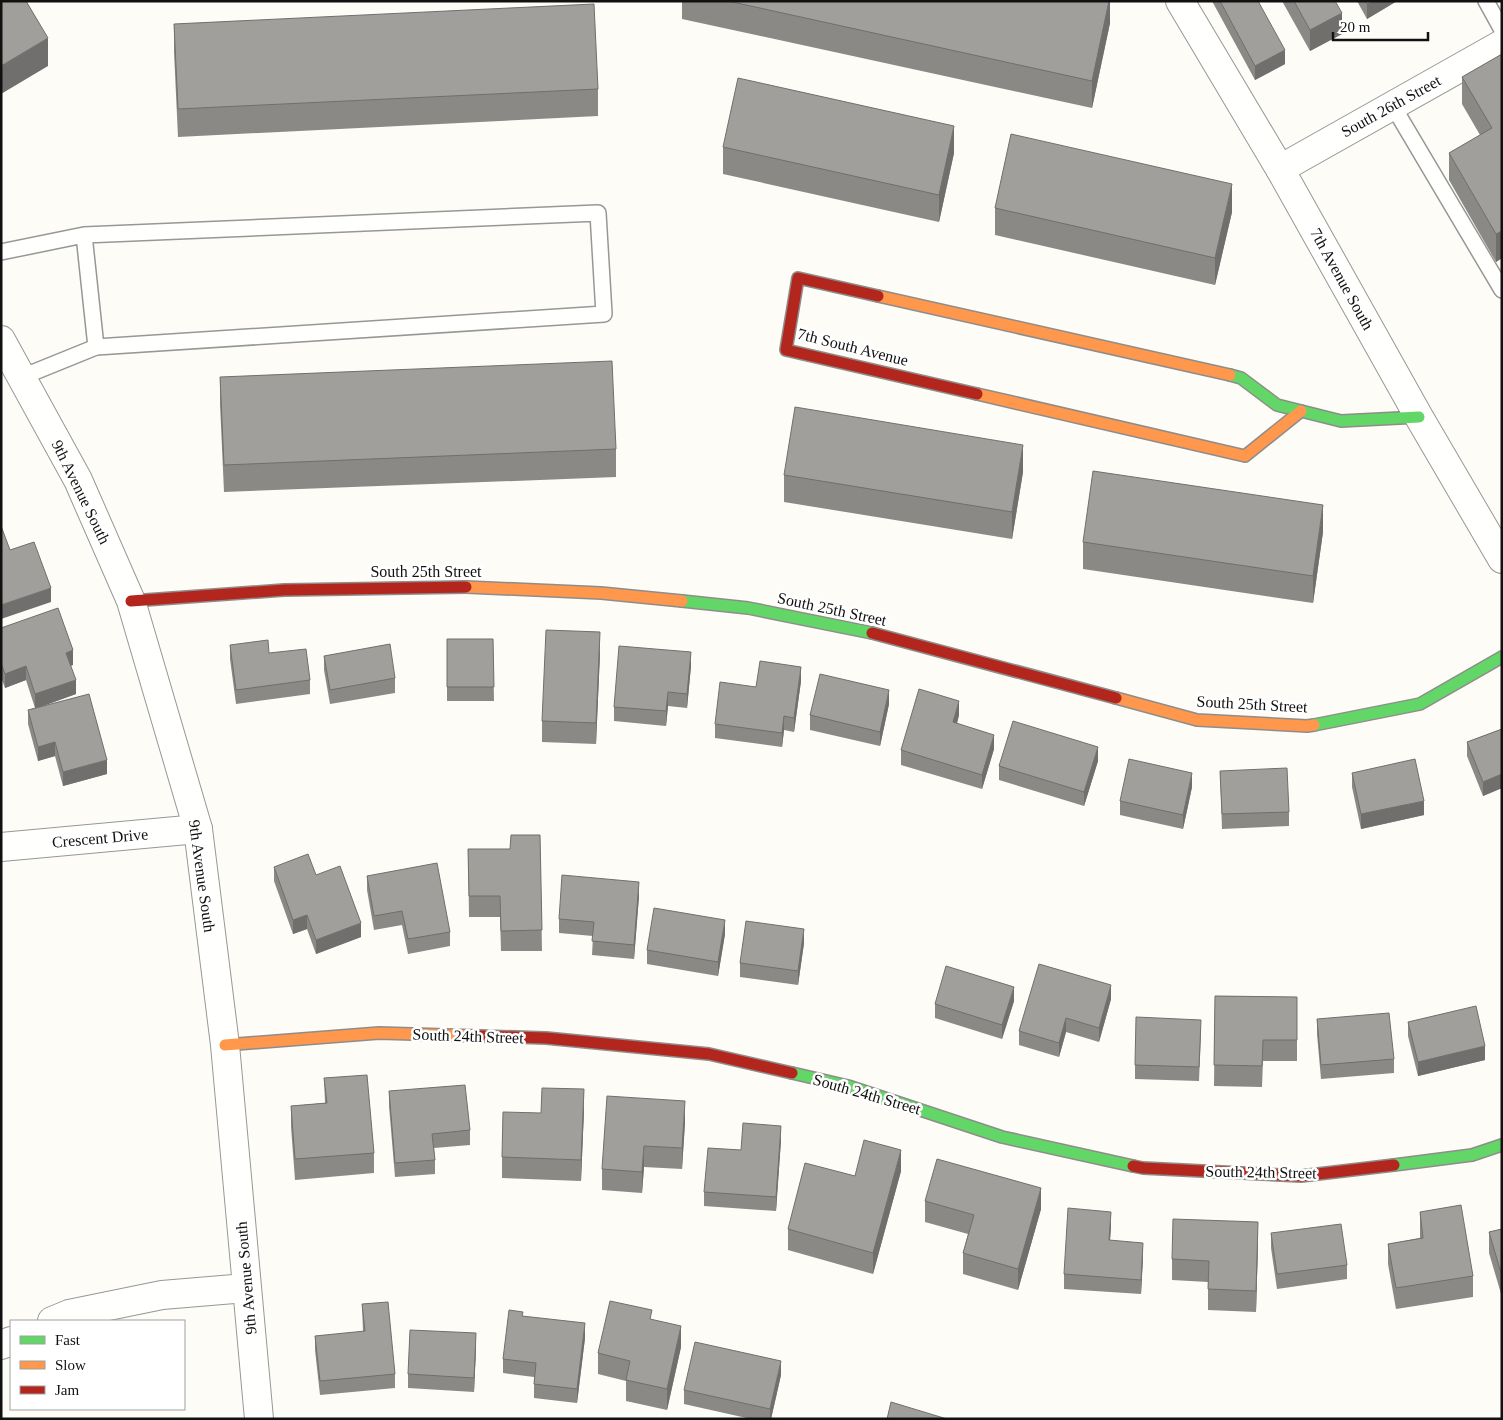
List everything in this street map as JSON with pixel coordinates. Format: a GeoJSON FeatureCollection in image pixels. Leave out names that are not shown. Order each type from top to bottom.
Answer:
{"type":"FeatureCollection","features":[{"type":"Feature","properties":{"kind":"street","name":"7th Avenue South"},"geometry":{"type":"LineString","coordinates":[[1180,1],[1280,168],[1502,559]]}},
{"type":"Feature","properties":{"kind":"street","name":"South 26th Street"},"geometry":{"type":"LineString","coordinates":[[1280,168],[1502,44]]}},
{"type":"Feature","properties":{"kind":"street","name":"7th South Avenue"},"geometry":{"type":"LineString","coordinates":[[1301,411],[1245,456],[786,350],[798,278],[1241,378],[1277,406],[1301,411],[1342,421],[1420,417]]}},
{"type":"Feature","properties":{"kind":"street","name":"9th Avenue South"},"geometry":{"type":"LineString","coordinates":[[1,340],[78,480],[131,601],[198,829],[225,1045],[259,1419]]}},
{"type":"Feature","properties":{"kind":"street","name":"South 25th Street"},"geometry":{"type":"LineString","coordinates":[[131,601],[284,590],[448,586],[600,593],[748,608],[859,629],[1197,720],[1307,726],[1420,704],[1502,657]]}},
{"type":"Feature","properties":{"kind":"street","name":"Crescent Drive"},"geometry":{"type":"LineString","coordinates":[[1,847],[198,829]]}},
{"type":"Feature","properties":{"kind":"street","name":"South 24th Street"},"geometry":{"type":"LineString","coordinates":[[225,1045],[379,1033],[546,1038],[708,1054],[848,1086],[1002,1137],[1143,1168],[1301,1176],[1472,1154],[1502,1144]]}},
{"type":"Feature","properties":{"kind":"street"},"geometry":{"type":"LineString","coordinates":[[54,1320],[69,1314],[162,1295],[246,1288]]}},
{"type":"Feature","properties":{"kind":"lane"},"geometry":{"type":"LineString","coordinates":[[1486,1],[1502,30]]}},
{"type":"Feature","properties":{"kind":"lane"},"geometry":{"type":"LineString","coordinates":[[1393,106],[1502,290]]}},
{"type":"Feature","properties":{"kind":"lane"},"geometry":{"type":"LineString","coordinates":[[1,252],[84,235],[598,213],[604,314],[96,347],[22,377]]}},
{"type":"Feature","properties":{"kind":"lane"},"geometry":{"type":"LineString","coordinates":[[84,235],[96,347]]}},
{"type":"Feature","properties":{"kind":"building"},"geometry":{"type":"Polygon","coordinates":[[[1,1],[26,1],[48,38],[1,66],[1,1]]]}},
{"type":"Feature","properties":{"kind":"building"},"geometry":{"type":"Polygon","coordinates":[[[728,1],[1109,1],[1092,81],[728,1]]]}},
{"type":"Feature","properties":{"kind":"building"},"geometry":{"type":"Polygon","coordinates":[[[1220,1],[1258,1],[1285,50],[1255,66],[1220,1]]]}},
{"type":"Feature","properties":{"kind":"building"},"geometry":{"type":"Polygon","coordinates":[[[1294,1],[1335,1],[1342,13],[1310,30],[1294,1]]]}},
{"type":"Feature","properties":{"kind":"building"},"geometry":{"type":"Polygon","coordinates":[[[594,4],[598,89],[178,109],[174,24],[594,4]]]}},
{"type":"Feature","properties":{"kind":"building"},"geometry":{"type":"Polygon","coordinates":[[[1502,54],[1502,231],[1496,234],[1449,153],[1492,128],[1462,77],[1502,54]]]}},
{"type":"Feature","properties":{"kind":"building"},"geometry":{"type":"Polygon","coordinates":[[[738,78],[954,126],[939,195],[723,147],[738,78]]]}},
{"type":"Feature","properties":{"kind":"building"},"geometry":{"type":"Polygon","coordinates":[[[1011,134],[1232,184],[1215,258],[995,208],[1011,134]]]}},
{"type":"Feature","properties":{"kind":"building"},"geometry":{"type":"Polygon","coordinates":[[[612,361],[616,449],[224,465],[220,377],[612,361]]]}},
{"type":"Feature","properties":{"kind":"building"},"geometry":{"type":"Polygon","coordinates":[[[795,407],[1023,445],[1012,512],[784,475],[795,407]]]}},
{"type":"Feature","properties":{"kind":"building"},"geometry":{"type":"Polygon","coordinates":[[[1093,471],[1323,505],[1313,576],[1083,542],[1093,471]]]}},
{"type":"Feature","properties":{"kind":"building"},"geometry":{"type":"Polygon","coordinates":[[[1,526],[10,550],[34,542],[51,588],[1,605],[1,526]]]}},
{"type":"Feature","properties":{"kind":"building"},"geometry":{"type":"Polygon","coordinates":[[[58,608],[73,650],[66,653],[76,680],[35,694],[26,666],[5,674],[1,663],[1,628],[58,608]]]}},
{"type":"Feature","properties":{"kind":"building"},"geometry":{"type":"Polygon","coordinates":[[[546,630],[600,632],[596,723],[542,721],[546,630]]]}},
{"type":"Feature","properties":{"kind":"building"},"geometry":{"type":"Polygon","coordinates":[[[447,639],[493,639],[494,687],[447,687],[447,639]]]}},
{"type":"Feature","properties":{"kind":"building"},"geometry":{"type":"Polygon","coordinates":[[[268,640],[269,653],[306,649],[310,680],[236,690],[230,645],[268,640]]]}},
{"type":"Feature","properties":{"kind":"building"},"geometry":{"type":"Polygon","coordinates":[[[390,644],[395,678],[330,690],[324,656],[390,644]]]}},
{"type":"Feature","properties":{"kind":"building"},"geometry":{"type":"Polygon","coordinates":[[[619,646],[691,652],[687,694],[668,692],[666,711],[614,707],[619,646]]]}},
{"type":"Feature","properties":{"kind":"building"},"geometry":{"type":"Polygon","coordinates":[[[760,661],[801,667],[794,718],[784,716],[782,733],[715,724],[720,682],[756,687],[760,661]]]}},
{"type":"Feature","properties":{"kind":"building"},"geometry":{"type":"Polygon","coordinates":[[[820,674],[889,690],[880,732],[810,715],[820,674]]]}},
{"type":"Feature","properties":{"kind":"building"},"geometry":{"type":"Polygon","coordinates":[[[919,689],[959,701],[953,722],[994,735],[982,775],[901,750],[919,689]]]}},
{"type":"Feature","properties":{"kind":"building"},"geometry":{"type":"Polygon","coordinates":[[[89,694],[107,760],[63,772],[55,742],[38,747],[28,710],[89,694]]]}},
{"type":"Feature","properties":{"kind":"building"},"geometry":{"type":"Polygon","coordinates":[[[1013,721],[1098,747],[1084,792],[999,766],[1013,721]]]}},
{"type":"Feature","properties":{"kind":"building"},"geometry":{"type":"Polygon","coordinates":[[[1502,729],[1502,774],[1483,782],[1467,742],[1502,729]]]}},
{"type":"Feature","properties":{"kind":"building"},"geometry":{"type":"Polygon","coordinates":[[[1129,759],[1192,773],[1183,815],[1120,801],[1129,759]]]}},
{"type":"Feature","properties":{"kind":"building"},"geometry":{"type":"Polygon","coordinates":[[[1415,759],[1424,801],[1361,814],[1352,773],[1415,759]]]}},
{"type":"Feature","properties":{"kind":"building"},"geometry":{"type":"Polygon","coordinates":[[[1287,768],[1289,812],[1222,814],[1220,771],[1287,768]]]}},
{"type":"Feature","properties":{"kind":"building"},"geometry":{"type":"Polygon","coordinates":[[[511,835],[540,835],[542,930],[501,931],[500,896],[469,896],[468,849],[510,849],[511,835]]]}},
{"type":"Feature","properties":{"kind":"building"},"geometry":{"type":"Polygon","coordinates":[[[308,854],[316,875],[340,866],[361,923],[316,940],[307,915],[293,920],[274,867],[308,854]]]}},
{"type":"Feature","properties":{"kind":"building"},"geometry":{"type":"Polygon","coordinates":[[[437,863],[450,932],[408,939],[402,911],[374,916],[367,876],[437,863]]]}},
{"type":"Feature","properties":{"kind":"building"},"geometry":{"type":"Polygon","coordinates":[[[562,875],[639,882],[634,945],[592,941],[594,922],[559,919],[562,875]]]}},
{"type":"Feature","properties":{"kind":"building"},"geometry":{"type":"Polygon","coordinates":[[[654,908],[725,920],[718,962],[647,950],[654,908]]]}},
{"type":"Feature","properties":{"kind":"building"},"geometry":{"type":"Polygon","coordinates":[[[746,921],[804,929],[798,971],[740,963],[746,921]]]}},
{"type":"Feature","properties":{"kind":"building"},"geometry":{"type":"Polygon","coordinates":[[[1039,964],[1111,985],[1099,1028],[1066,1018],[1059,1043],[1019,1031],[1039,964]]]}},
{"type":"Feature","properties":{"kind":"building"},"geometry":{"type":"Polygon","coordinates":[[[946,966],[1014,987],[1002,1025],[935,1004],[946,966]]]}},
{"type":"Feature","properties":{"kind":"building"},"geometry":{"type":"Polygon","coordinates":[[[1215,996],[1297,997],[1297,1040],[1263,1040],[1262,1066],[1214,1065],[1215,996]]]}},
{"type":"Feature","properties":{"kind":"building"},"geometry":{"type":"Polygon","coordinates":[[[1476,1006],[1485,1046],[1418,1062],[1408,1022],[1476,1006]]]}},
{"type":"Feature","properties":{"kind":"building"},"geometry":{"type":"Polygon","coordinates":[[[1389,1013],[1394,1059],[1321,1065],[1317,1019],[1389,1013]]]}},
{"type":"Feature","properties":{"kind":"building"},"geometry":{"type":"Polygon","coordinates":[[[1136,1017],[1201,1020],[1199,1067],[1135,1065],[1136,1017]]]}},
{"type":"Feature","properties":{"kind":"building"},"geometry":{"type":"Polygon","coordinates":[[[367,1075],[374,1153],[295,1159],[291,1106],[327,1103],[324,1078],[367,1075]]]}},
{"type":"Feature","properties":{"kind":"building"},"geometry":{"type":"Polygon","coordinates":[[[465,1085],[470,1130],[432,1134],[435,1160],[395,1163],[389,1091],[465,1085]]]}},
{"type":"Feature","properties":{"kind":"building"},"geometry":{"type":"Polygon","coordinates":[[[542,1088],[584,1089],[581,1160],[502,1157],[503,1112],[541,1113],[542,1088]]]}},
{"type":"Feature","properties":{"kind":"building"},"geometry":{"type":"Polygon","coordinates":[[[607,1096],[685,1101],[682,1148],[644,1146],[642,1172],[602,1169],[607,1096]]]}},
{"type":"Feature","properties":{"kind":"building"},"geometry":{"type":"Polygon","coordinates":[[[743,1123],[781,1126],[776,1197],[704,1192],[708,1148],[741,1150],[743,1123]]]}},
{"type":"Feature","properties":{"kind":"building"},"geometry":{"type":"Polygon","coordinates":[[[864,1140],[901,1150],[873,1253],[788,1229],[805,1163],[855,1176],[864,1140]]]}},
{"type":"Feature","properties":{"kind":"building"},"geometry":{"type":"Polygon","coordinates":[[[937,1159],[1041,1188],[1018,1269],[963,1253],[974,1215],[925,1201],[937,1159]]]}},
{"type":"Feature","properties":{"kind":"building"},"geometry":{"type":"Polygon","coordinates":[[[1461,1205],[1473,1276],[1396,1288],[1388,1244],[1423,1238],[1420,1212],[1461,1205]]]}},
{"type":"Feature","properties":{"kind":"building"},"geometry":{"type":"Polygon","coordinates":[[[1068,1208],[1111,1212],[1109,1240],[1143,1243],[1141,1280],[1064,1274],[1068,1208]]]}},
{"type":"Feature","properties":{"kind":"building"},"geometry":{"type":"Polygon","coordinates":[[[1173,1219],[1258,1222],[1256,1291],[1208,1289],[1209,1261],[1172,1259],[1173,1219]]]}},
{"type":"Feature","properties":{"kind":"building"},"geometry":{"type":"Polygon","coordinates":[[[1341,1224],[1347,1265],[1277,1274],[1271,1233],[1341,1224]]]}},
{"type":"Feature","properties":{"kind":"building"},"geometry":{"type":"Polygon","coordinates":[[[1502,1229],[1502,1276],[1489,1232],[1502,1229]]]}},
{"type":"Feature","properties":{"kind":"building"},"geometry":{"type":"Polygon","coordinates":[[[610,1301],[652,1310],[650,1319],[681,1326],[667,1389],[626,1380],[630,1361],[598,1353],[610,1301]]]}},
{"type":"Feature","properties":{"kind":"building"},"geometry":{"type":"Polygon","coordinates":[[[388,1302],[395,1374],[320,1381],[315,1336],[365,1331],[362,1304],[388,1302]]]}},
{"type":"Feature","properties":{"kind":"building"},"geometry":{"type":"Polygon","coordinates":[[[509,1310],[523,1312],[522,1316],[585,1323],[577,1389],[534,1384],[536,1363],[503,1359],[509,1310]]]}},
{"type":"Feature","properties":{"kind":"building"},"geometry":{"type":"Polygon","coordinates":[[[410,1330],[476,1333],[474,1378],[408,1374],[410,1330]]]}},
{"type":"Feature","properties":{"kind":"building"},"geometry":{"type":"Polygon","coordinates":[[[695,1342],[781,1361],[770,1409],[684,1390],[695,1342]]]}},
{"type":"Feature","properties":{"kind":"building"},"geometry":{"type":"Polygon","coordinates":[[[891,1402],[947,1419],[887,1419],[891,1402]]]}},
{"type":"Feature","properties":{"kind":"traffic: fast"},"geometry":{"type":"LineString","coordinates":[[1230,375],[1241,378],[1277,405],[1341,421],[1419,417]]}},
{"type":"Feature","properties":{"kind":"traffic: fast"},"geometry":{"type":"LineString","coordinates":[[682,601],[748,608],[872,633]]}},
{"type":"Feature","properties":{"kind":"traffic: fast"},"geometry":{"type":"LineString","coordinates":[[1314,725],[1420,704],[1502,657]]}},
{"type":"Feature","properties":{"kind":"traffic: fast"},"geometry":{"type":"LineString","coordinates":[[792,1073],[848,1086],[1002,1137],[1133,1166]]}},
{"type":"Feature","properties":{"kind":"traffic: fast"},"geometry":{"type":"LineString","coordinates":[[1394,1165],[1472,1155],[1502,1145]]}},
{"type":"Feature","properties":{"kind":"traffic: slow"},"geometry":{"type":"LineString","coordinates":[[878,296],[1230,375]]}},
{"type":"Feature","properties":{"kind":"traffic: slow"},"geometry":{"type":"LineString","coordinates":[[977,394],[1245,456],[1301,411]]}},
{"type":"Feature","properties":{"kind":"traffic: slow"},"geometry":{"type":"LineString","coordinates":[[466,587],[601,593],[682,601]]}},
{"type":"Feature","properties":{"kind":"traffic: slow"},"geometry":{"type":"LineString","coordinates":[[1116,698],[1197,720],[1314,725]]}},
{"type":"Feature","properties":{"kind":"traffic: slow"},"geometry":{"type":"LineString","coordinates":[[225,1045],[379,1033],[480,1036]]}},
{"type":"Feature","properties":{"kind":"traffic: jam"},"geometry":{"type":"LineString","coordinates":[[878,296],[798,278],[786,350],[977,394]]}},
{"type":"Feature","properties":{"kind":"traffic: jam"},"geometry":{"type":"LineString","coordinates":[[131,601],[284,590],[466,587]]}},
{"type":"Feature","properties":{"kind":"traffic: jam"},"geometry":{"type":"LineString","coordinates":[[872,633],[1116,698]]}},
{"type":"Feature","properties":{"kind":"traffic: jam"},"geometry":{"type":"LineString","coordinates":[[480,1036],[546,1038],[709,1054],[792,1073]]}},
{"type":"Feature","properties":{"kind":"traffic: jam"},"geometry":{"type":"LineString","coordinates":[[1133,1166],[1301,1176],[1394,1165]]}}]}
